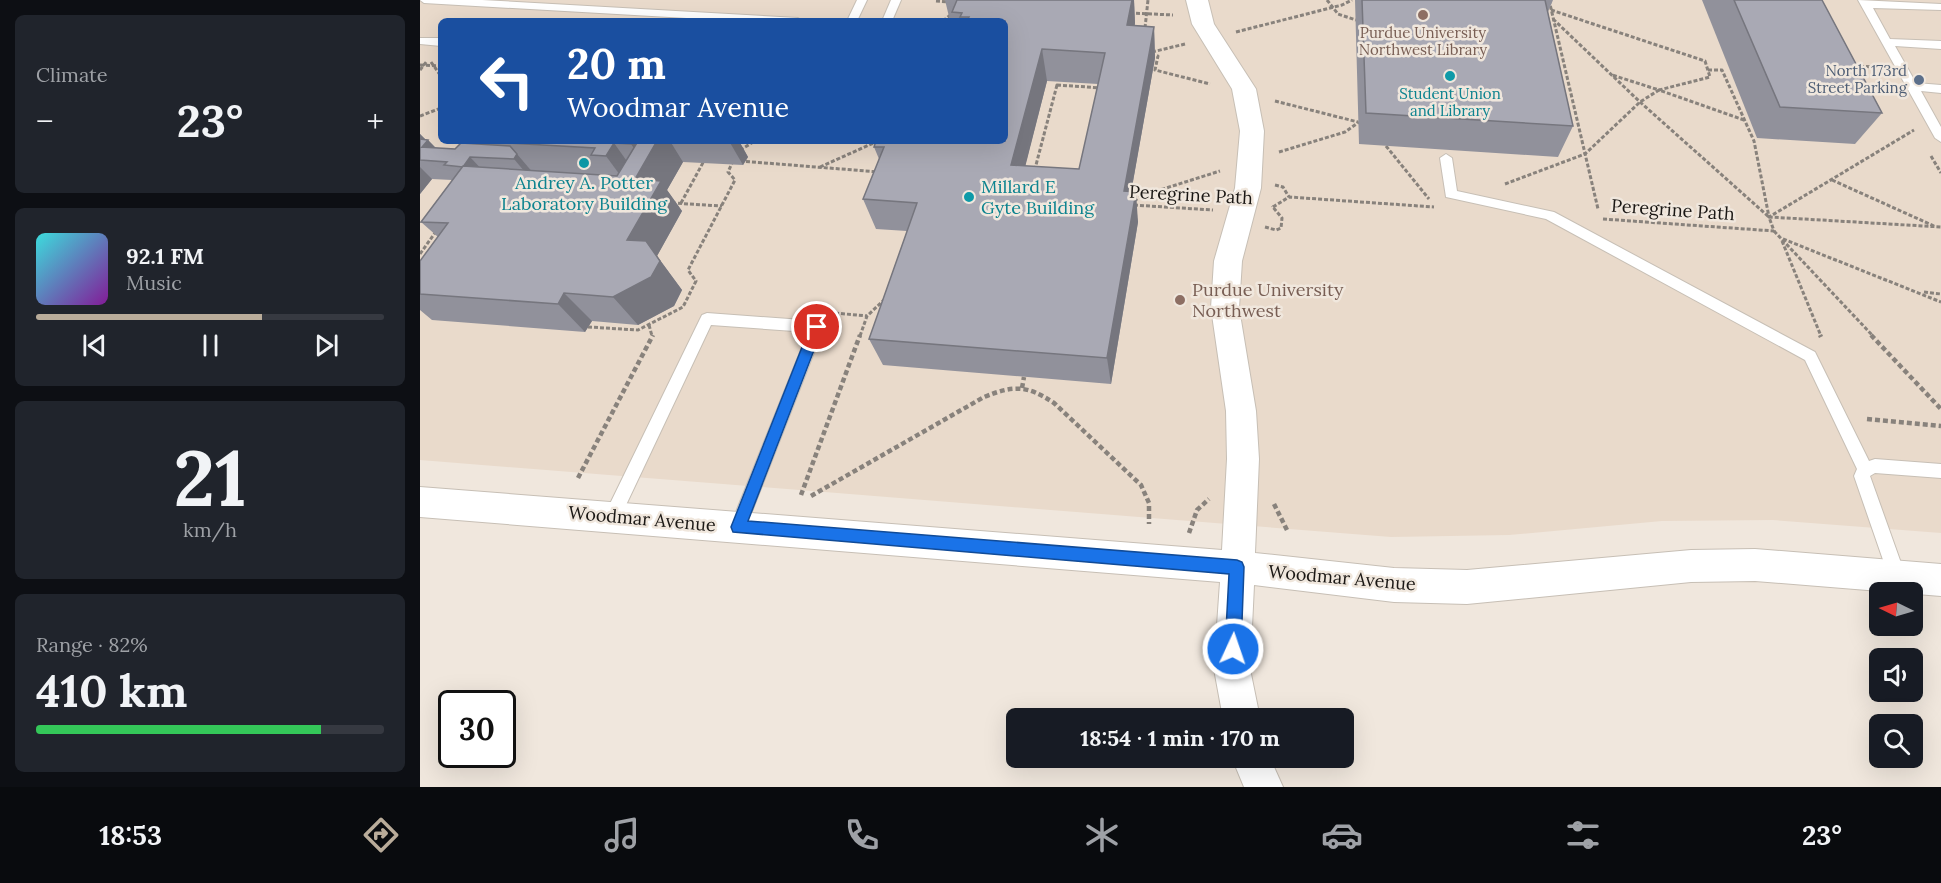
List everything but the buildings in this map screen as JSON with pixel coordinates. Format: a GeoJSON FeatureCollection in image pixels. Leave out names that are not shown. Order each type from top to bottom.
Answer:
{"type":"FeatureCollection","features":[{"type":"Feature","properties":{"kind":"street"},"geometry":{"type":"LineString","coordinates":[[1203,18],[1244,89],[1252,131],[1248,188],[1228,261],[1226,308],[1241,411],[1243,459],[1232,669],[1239,708]]}},
{"type":"Feature","properties":{"kind":"street","name":"Woodmar Avenue"},"geometry":{"type":"LineString","coordinates":[[420,502],[1237,567],[1394,585],[1467,587],[1691,567],[1755,565],[1941,580]]}},
{"type":"Feature","properties":{"kind":"street"},"geometry":{"type":"LineString","coordinates":[[1255,768],[1264,787]]}},
{"type":"Feature","properties":{"kind":"lane"},"geometry":{"type":"LineString","coordinates":[[424,0],[528,3],[753,18]]}},
{"type":"Feature","properties":{"kind":"lane"},"geometry":{"type":"LineString","coordinates":[[853,18],[862,0]]}},
{"type":"Feature","properties":{"kind":"lane"},"geometry":{"type":"LineString","coordinates":[[888,18],[896,0]]}},
{"type":"Feature","properties":{"kind":"lane"},"geometry":{"type":"LineString","coordinates":[[1864,2],[1941,7]]}},
{"type":"Feature","properties":{"kind":"lane"},"geometry":{"type":"LineString","coordinates":[[1864,2],[1940,134]]}},
{"type":"Feature","properties":{"kind":"lane"},"geometry":{"type":"LineString","coordinates":[[420,41],[438,42]]}},
{"type":"Feature","properties":{"kind":"lane"},"geometry":{"type":"LineString","coordinates":[[1887,42],[1941,45]]}},
{"type":"Feature","properties":{"kind":"lane"},"geometry":{"type":"LineString","coordinates":[[1912,87],[1941,89]]}},
{"type":"Feature","properties":{"kind":"lane"},"geometry":{"type":"LineString","coordinates":[[1446,158],[1450,194],[1549,215],[1810,356],[1865,469],[1862,476],[1897,577]]}},
{"type":"Feature","properties":{"kind":"lane"},"geometry":{"type":"LineString","coordinates":[[612,517],[707,319],[817,327],[738,527]]}},
{"type":"Feature","properties":{"kind":"lane"},"geometry":{"type":"LineString","coordinates":[[1865,469],[1875,466],[1941,471]]}},
{"type":"Feature","properties":{"kind":"path"},"geometry":{"type":"LineString","coordinates":[[1144,34],[1148,0]]}},
{"type":"Feature","properties":{"kind":"path"},"geometry":{"type":"LineString","coordinates":[[1327,0],[1331,8],[1347,18],[1356,20]]}},
{"type":"Feature","properties":{"kind":"path"},"geometry":{"type":"LineString","coordinates":[[1125,12],[1203,18],[1331,8],[1352,0]]}},
{"type":"Feature","properties":{"kind":"path"},"geometry":{"type":"LineString","coordinates":[[1549,0],[1598,209]]}},
{"type":"Feature","properties":{"kind":"path"},"geometry":{"type":"LineString","coordinates":[[936,2],[955,3]]}},
{"type":"Feature","properties":{"kind":"path"},"geometry":{"type":"LineString","coordinates":[[1468,198],[1585,154],[1640,102],[1659,90],[1710,77],[1706,61],[1551,10]]}},
{"type":"Feature","properties":{"kind":"path"},"geometry":{"type":"LineString","coordinates":[[947,18],[953,13]]}},
{"type":"Feature","properties":{"kind":"path"},"geometry":{"type":"LineString","coordinates":[[1150,53],[1203,18]]}},
{"type":"Feature","properties":{"kind":"path"},"geometry":{"type":"LineString","coordinates":[[1554,19],[1640,102],[1769,217],[1939,227]]}},
{"type":"Feature","properties":{"kind":"path"},"geometry":{"type":"LineString","coordinates":[[420,65],[438,66]]}},
{"type":"Feature","properties":{"kind":"path"},"geometry":{"type":"LineString","coordinates":[[1708,70],[1722,70],[1754,141],[1769,217],[1774,231],[1941,409]]}},
{"type":"Feature","properties":{"kind":"path"},"geometry":{"type":"LineString","coordinates":[[1611,75],[1745,121]]}},
{"type":"Feature","properties":{"kind":"path"},"geometry":{"type":"LineString","coordinates":[[1057,85],[1102,88],[1080,187],[1031,184],[1057,85]]}},
{"type":"Feature","properties":{"kind":"path"},"geometry":{"type":"LineString","coordinates":[[420,116],[438,109]]}},
{"type":"Feature","properties":{"kind":"path"},"geometry":{"type":"LineString","coordinates":[[1769,217],[1915,129]]}},
{"type":"Feature","properties":{"kind":"path"},"geometry":{"type":"LineString","coordinates":[[483,144],[490,157]]}},
{"type":"Feature","properties":{"kind":"path"},"geometry":{"type":"LineString","coordinates":[[739,151],[750,144]]}},
{"type":"Feature","properties":{"kind":"path"},"geometry":{"type":"LineString","coordinates":[[819,167],[871,144]]}},
{"type":"Feature","properties":{"kind":"path","name":"Peregrine Path"},"geometry":{"type":"LineString","coordinates":[[1129,204],[1261,212],[1289,197],[1441,207],[1429,198],[1386,146]]}},
{"type":"Feature","properties":{"kind":"path"},"geometry":{"type":"LineString","coordinates":[[693,158],[714,159]]}},
{"type":"Feature","properties":{"kind":"path"},"geometry":{"type":"LineString","coordinates":[[681,204],[705,159]]}},
{"type":"Feature","properties":{"kind":"path"},"geometry":{"type":"LineString","coordinates":[[724,160],[888,172]]}},
{"type":"Feature","properties":{"kind":"path"},"geometry":{"type":"LineString","coordinates":[[588,327],[638,330],[683,307],[696,281],[688,270],[735,180],[728,172],[734,160]]}},
{"type":"Feature","properties":{"kind":"path"},"geometry":{"type":"LineString","coordinates":[[1831,180],[1939,227]]}},
{"type":"Feature","properties":{"kind":"path"},"geometry":{"type":"LineString","coordinates":[[671,203],[722,206]]}},
{"type":"Feature","properties":{"kind":"path","name":"Peregrine Path"},"geometry":{"type":"LineString","coordinates":[[1549,215],[1774,231]]}},
{"type":"Feature","properties":{"kind":"path"},"geometry":{"type":"LineString","coordinates":[[420,254],[442,224]]}},
{"type":"Feature","properties":{"kind":"path"},"geometry":{"type":"LineString","coordinates":[[1780,238],[1922,292],[1941,302]]}},
{"type":"Feature","properties":{"kind":"path"},"geometry":{"type":"LineString","coordinates":[[1780,238],[1824,346]]}},
{"type":"Feature","properties":{"kind":"path"},"geometry":{"type":"LineString","coordinates":[[428,243],[438,243]]}},
{"type":"Feature","properties":{"kind":"path"},"geometry":{"type":"LineString","coordinates":[[1922,292],[1941,294]]}},
{"type":"Feature","properties":{"kind":"path"},"geometry":{"type":"LineString","coordinates":[[801,495],[867,316],[888,296]]}},
{"type":"Feature","properties":{"kind":"path"},"geometry":{"type":"LineString","coordinates":[[864,324],[875,324]]}},
{"type":"Feature","properties":{"kind":"path"},"geometry":{"type":"LineString","coordinates":[[578,478],[653,335],[649,325]]}},
{"type":"Feature","properties":{"kind":"path"},"geometry":{"type":"LineString","coordinates":[[1022,388],[1024,377]]}},
{"type":"Feature","properties":{"kind":"path"},"geometry":{"type":"LineString","coordinates":[[811,496],[984,397],[1001,391],[1022,388],[1049,398],[1141,485],[1148,494],[1149,524]]}},
{"type":"Feature","properties":{"kind":"path"},"geometry":{"type":"LineString","coordinates":[[1865,419],[1941,426]]}},
{"type":"Feature","properties":{"kind":"shaded area","name":"Purdue University Northwest"},"geometry":{"type":"Polygon","coordinates":[[[420,0],[1941,0],[1941,533],[1773,520],[1662,521],[1509,535],[1391,537],[420,460],[420,0]]]}},
{"type":"Feature","properties":{"kind":"place","name":"Purdue University Northwest Library"},"geometry":{"type":"Point","coordinates":[1423,15]}},
{"type":"Feature","properties":{"kind":"place","name":"Student Union and Library"},"geometry":{"type":"Point","coordinates":[1450,76]}},
{"type":"Feature","properties":{"kind":"place","name":"North 173rd Street Parking"},"geometry":{"type":"Point","coordinates":[1919,80]}},
{"type":"Feature","properties":{"kind":"place","name":"Andrey A. Potter Laboratory Building"},"geometry":{"type":"Point","coordinates":[584,163]}},
{"type":"Feature","properties":{"kind":"place","name":"Millard E Gyte Building"},"geometry":{"type":"Point","coordinates":[969,197]}},
{"type":"Feature","properties":{"kind":"place","name":"Purdue University Northwest"},"geometry":{"type":"Point","coordinates":[1180,300]}},
{"type":"Feature","properties":{"kind":"route"},"geometry":{"type":"LineString","coordinates":[[817,327],[738,527],[1237,567],[1233,649]]}}]}
